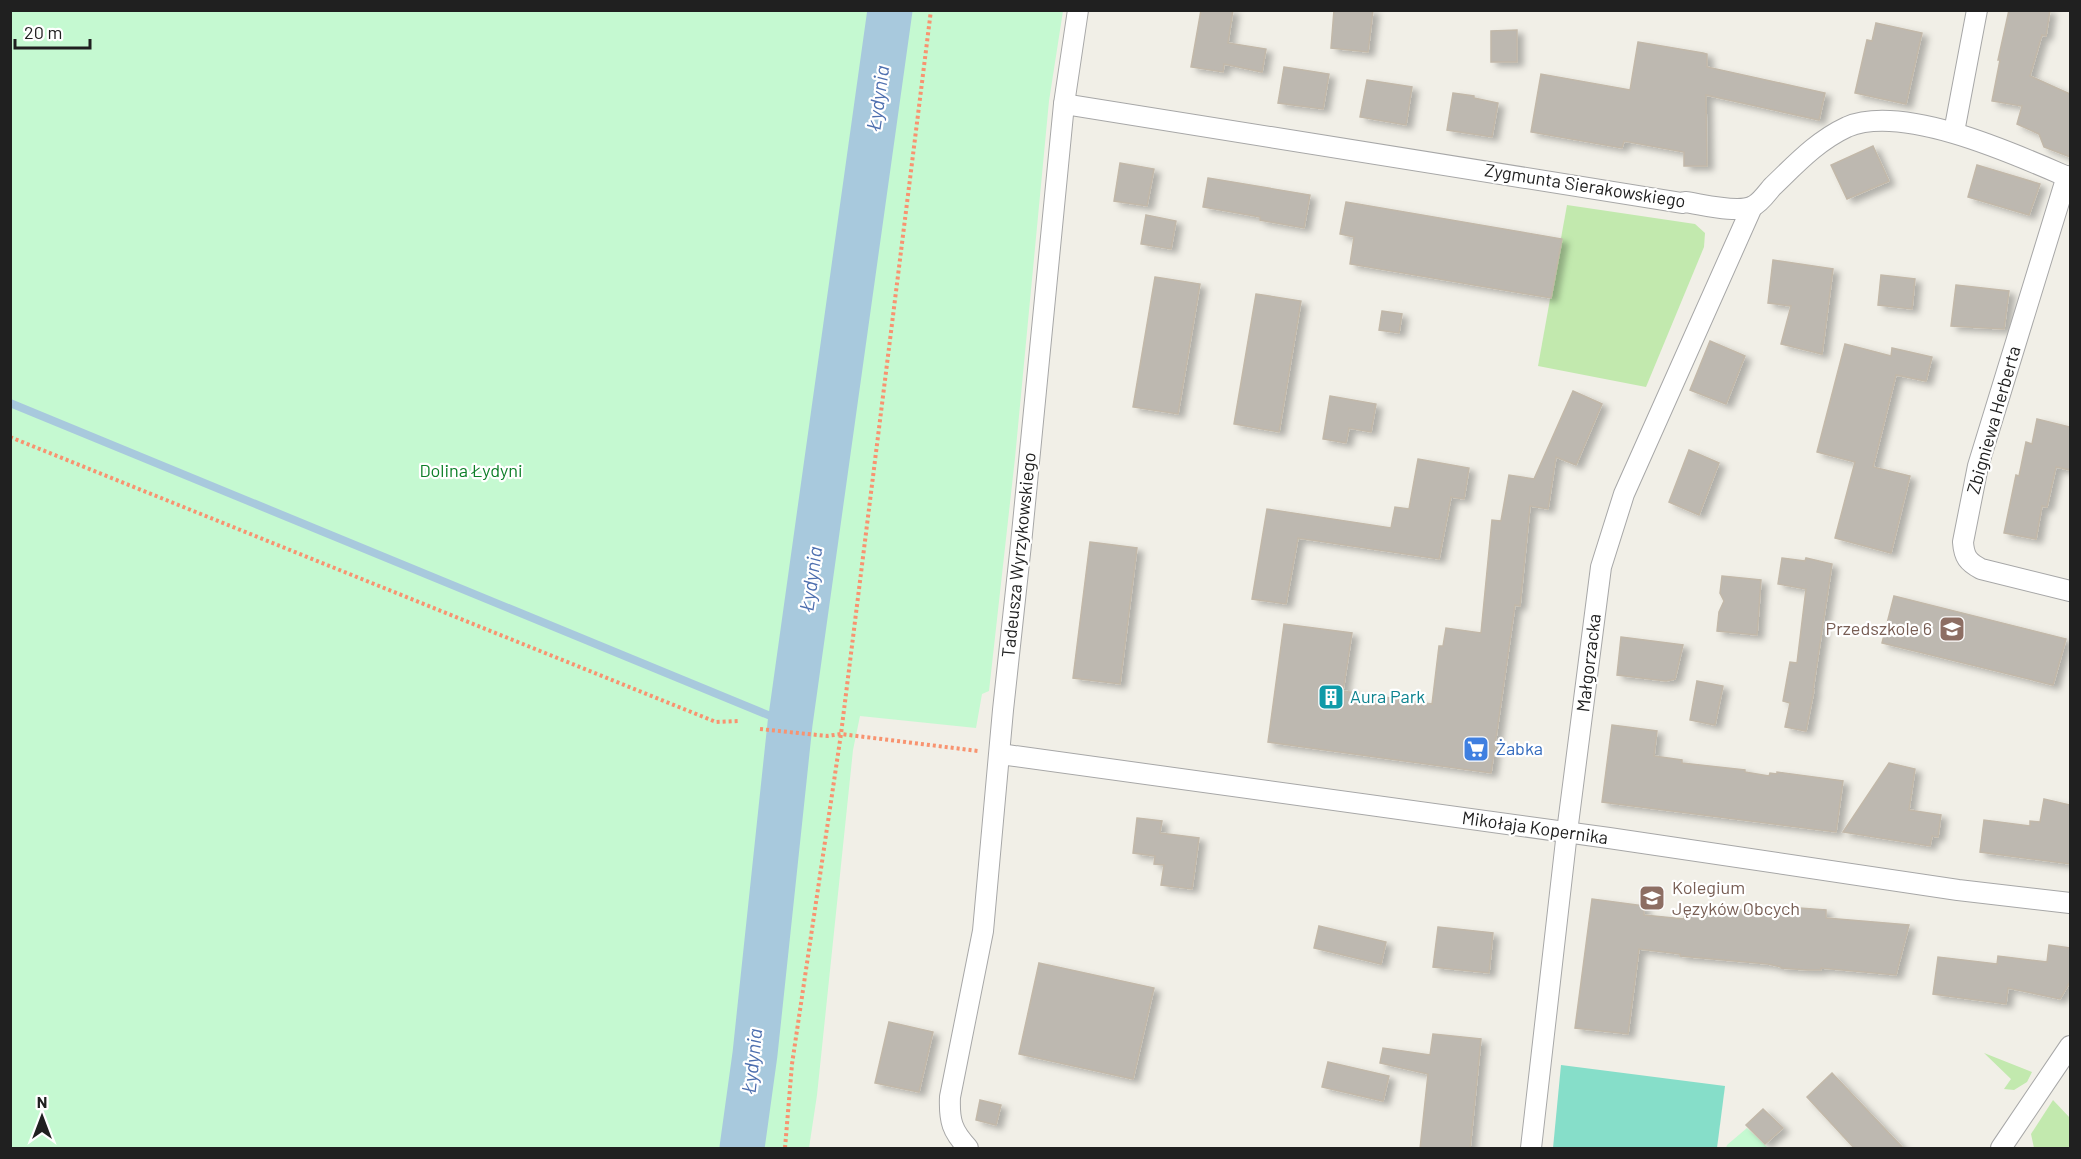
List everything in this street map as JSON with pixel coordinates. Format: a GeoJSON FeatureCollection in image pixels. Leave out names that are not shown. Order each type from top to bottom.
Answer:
{"type":"FeatureCollection","features":[{"type":"Feature","properties":{"kind":"street","name":"Tadeusza Wyrzykowskiego"},"geometry":{"type":"LineString","coordinates":[[968,1149],[953,1130],[949,1113],[950,1097],[983,931],[1064,104],[1078,10]]}},
{"type":"Feature","properties":{"kind":"street"},"geometry":{"type":"LineString","coordinates":[[1954,132],[1977,10]]}},
{"type":"Feature","properties":{"kind":"street","name":"Zygmunta Sierakowskiego"},"geometry":{"type":"LineString","coordinates":[[1064,104],[1682,203],[1734,209],[1752,207]]}},
{"type":"Feature","properties":{"kind":"street"},"geometry":{"type":"LineString","coordinates":[[1752,207],[1817,144],[1849,127],[1876,120],[1954,132],[2069,177]]}},
{"type":"Feature","properties":{"kind":"street","name":"Zbigniewa Herberta"},"geometry":{"type":"LineString","coordinates":[[2069,177],[1978,466],[1963,542],[1964,555],[1971,564],[1981,569],[2070,591]]}},
{"type":"Feature","properties":{"kind":"street","name":"Małgorzacka"},"geometry":{"type":"LineString","coordinates":[[1531,1149],[1567,832],[1601,567],[1624,494],[1752,207]]}},
{"type":"Feature","properties":{"kind":"street","name":"Mikołaja Kopernika"},"geometry":{"type":"LineString","coordinates":[[1000,754],[1567,832],[1947,888],[2070,903]]}},
{"type":"Feature","properties":{"kind":"street"},"geometry":{"type":"LineString","coordinates":[[2001,1149],[2070,1046]]}},
{"type":"Feature","properties":{"kind":"path"},"geometry":{"type":"LineString","coordinates":[[785,1149],[792,1064],[841,734],[932,10]]}},
{"type":"Feature","properties":{"kind":"path"},"geometry":{"type":"LineString","coordinates":[[10,437],[716,722],[738,721]]}},
{"type":"Feature","properties":{"kind":"path"},"geometry":{"type":"LineString","coordinates":[[760,729],[827,736],[841,734],[1000,754]]}},
{"type":"Feature","properties":{"kind":"green space","name":"Dolina Łydyni"},"geometry":{"type":"Polygon","coordinates":[[[10,11],[1063,11],[1049,101],[1015,458],[989,691],[982,694],[976,728],[860,716],[853,750],[817,1095],[809,1148],[11,1148],[10,11]]]}},
{"type":"Feature","properties":{"kind":"green space"},"geometry":{"type":"Polygon","coordinates":[[[1567,205],[1695,224],[1705,233],[1704,247],[1646,387],[1538,366],[1567,205]]]}},
{"type":"Feature","properties":{"kind":"green space"},"geometry":{"type":"Polygon","coordinates":[[[1984,1053],[2032,1072],[2027,1082],[2014,1090],[2004,1089],[2011,1079],[1984,1053]]]}},
{"type":"Feature","properties":{"kind":"green space"},"geometry":{"type":"Polygon","coordinates":[[[1561,1065],[1725,1086],[1717,1148],[1553,1148],[1561,1065]]]}},
{"type":"Feature","properties":{"kind":"green space"},"geometry":{"type":"Polygon","coordinates":[[[2053,1100],[2070,1118],[2070,1148],[2034,1148],[2031,1134],[2053,1100]]]}},
{"type":"Feature","properties":{"kind":"green space"},"geometry":{"type":"Polygon","coordinates":[[[1747,1128],[1768,1148],[1726,1148],[1727,1145],[1747,1128]]]}},
{"type":"Feature","properties":{"kind":"building"},"geometry":{"type":"Polygon","coordinates":[[[1201,10],[1233,10],[1228,43],[1266,49],[1262,72],[1224,64],[1223,72],[1191,67],[1201,10]]]}},
{"type":"Feature","properties":{"kind":"building"},"geometry":{"type":"Polygon","coordinates":[[[1334,10],[1373,10],[1368,52],[1331,48],[1334,10]]]}},
{"type":"Feature","properties":{"kind":"building"},"geometry":{"type":"Polygon","coordinates":[[[2009,10],[2050,10],[2046,36],[2042,35],[2030,76],[2070,94],[2070,157],[2044,147],[2039,134],[2017,124],[2022,106],[1992,101],[2009,10]]]}},
{"type":"Feature","properties":{"kind":"building"},"geometry":{"type":"Polygon","coordinates":[[[1876,23],[1922,33],[1906,104],[1855,93],[1867,40],[1872,41],[1876,23]]]}},
{"type":"Feature","properties":{"kind":"building"},"geometry":{"type":"Polygon","coordinates":[[[1517,30],[1517,62],[1491,62],[1491,31],[1517,30]]]}},
{"type":"Feature","properties":{"kind":"building"},"geometry":{"type":"Polygon","coordinates":[[[1638,42],[1707,54],[1707,67],[1825,93],[1819,120],[1706,95],[1707,166],[1684,166],[1684,152],[1624,141],[1622,148],[1531,132],[1541,74],[1630,90],[1638,42]]]}},
{"type":"Feature","properties":{"kind":"building"},"geometry":{"type":"Polygon","coordinates":[[[1284,67],[1329,74],[1323,109],[1278,103],[1284,67]]]}},
{"type":"Feature","properties":{"kind":"building"},"geometry":{"type":"Polygon","coordinates":[[[1367,80],[1412,87],[1406,125],[1360,117],[1367,80]]]}},
{"type":"Feature","properties":{"kind":"building"},"geometry":{"type":"Polygon","coordinates":[[[1453,93],[1498,103],[1492,137],[1447,130],[1453,93]]]}},
{"type":"Feature","properties":{"kind":"building"},"geometry":{"type":"Polygon","coordinates":[[[1873,146],[1889,181],[1847,199],[1831,165],[1873,146]]]}},
{"type":"Feature","properties":{"kind":"building"},"geometry":{"type":"Polygon","coordinates":[[[1120,163],[1154,169],[1147,206],[1114,201],[1120,163]]]}},
{"type":"Feature","properties":{"kind":"building"},"geometry":{"type":"Polygon","coordinates":[[[1977,165],[2040,184],[2029,215],[1968,197],[1977,165]]]}},
{"type":"Feature","properties":{"kind":"building"},"geometry":{"type":"Polygon","coordinates":[[[1208,178],[1310,195],[1304,228],[1260,220],[1260,217],[1203,207],[1208,178]]]}},
{"type":"Feature","properties":{"kind":"building"},"geometry":{"type":"Polygon","coordinates":[[[1346,202],[1562,239],[1551,298],[1350,264],[1354,237],[1340,234],[1346,202]]]}},
{"type":"Feature","properties":{"kind":"building"},"geometry":{"type":"Polygon","coordinates":[[[1146,215],[1176,221],[1171,249],[1141,244],[1146,215]]]}},
{"type":"Feature","properties":{"kind":"building"},"geometry":{"type":"Polygon","coordinates":[[[1773,260],[1833,269],[1822,354],[1781,344],[1791,306],[1768,303],[1773,260]]]}},
{"type":"Feature","properties":{"kind":"building"},"geometry":{"type":"Polygon","coordinates":[[[1881,275],[1915,279],[1912,309],[1878,305],[1881,275]]]}},
{"type":"Feature","properties":{"kind":"building"},"geometry":{"type":"Polygon","coordinates":[[[1155,277],[1200,284],[1178,414],[1133,407],[1155,277]]]}},
{"type":"Feature","properties":{"kind":"building"},"geometry":{"type":"Polygon","coordinates":[[[1956,285],[2009,291],[2004,329],[1951,326],[1956,285]]]}},
{"type":"Feature","properties":{"kind":"building"},"geometry":{"type":"Polygon","coordinates":[[[1256,294],[1301,301],[1279,432],[1234,424],[1256,294]]]}},
{"type":"Feature","properties":{"kind":"building"},"geometry":{"type":"Polygon","coordinates":[[[1382,311],[1402,314],[1399,333],[1379,330],[1382,311]]]}},
{"type":"Feature","properties":{"kind":"building"},"geometry":{"type":"Polygon","coordinates":[[[1710,341],[1745,356],[1726,404],[1690,390],[1710,341]]]}},
{"type":"Feature","properties":{"kind":"building"},"geometry":{"type":"Polygon","coordinates":[[[1845,344],[1891,356],[1892,348],[1932,357],[1926,381],[1896,375],[1873,467],[1910,476],[1891,553],[1835,538],[1855,462],[1817,452],[1845,344]]]}},
{"type":"Feature","properties":{"kind":"building","name":"Aura Park"},"geometry":{"type":"Polygon","coordinates":[[[1573,391],[1602,404],[1576,465],[1556,457],[1548,509],[1530,506],[1520,606],[1515,605],[1491,773],[1268,742],[1284,624],[1352,633],[1343,691],[1432,704],[1439,646],[1443,646],[1446,628],[1481,633],[1492,520],[1501,521],[1509,475],[1534,479],[1573,391]]]}},
{"type":"Feature","properties":{"kind":"building"},"geometry":{"type":"Polygon","coordinates":[[[1330,396],[1376,404],[1371,432],[1349,428],[1346,443],[1323,439],[1330,396]]]}},
{"type":"Feature","properties":{"kind":"building"},"geometry":{"type":"Polygon","coordinates":[[[2037,419],[2070,427],[2070,470],[2056,467],[2047,507],[2042,506],[2036,539],[2004,533],[2016,475],[2019,476],[2026,442],[2032,444],[2037,419]]]}},
{"type":"Feature","properties":{"kind":"building"},"geometry":{"type":"Polygon","coordinates":[[[1689,450],[1719,463],[1699,515],[1669,502],[1689,450]]]}},
{"type":"Feature","properties":{"kind":"building"},"geometry":{"type":"Polygon","coordinates":[[[1418,459],[1469,468],[1464,499],[1451,497],[1439,559],[1298,538],[1286,604],[1252,599],[1267,509],[1391,528],[1395,507],[1409,509],[1418,459]]]}},
{"type":"Feature","properties":{"kind":"building"},"geometry":{"type":"Polygon","coordinates":[[[1090,542],[1137,548],[1120,684],[1073,678],[1090,542]]]}},
{"type":"Feature","properties":{"kind":"building"},"geometry":{"type":"Polygon","coordinates":[[[1782,558],[1805,561],[1806,558],[1832,564],[1806,731],[1785,727],[1790,703],[1783,701],[1790,662],[1797,663],[1806,589],[1778,584],[1782,558]]]}},
{"type":"Feature","properties":{"kind":"building"},"geometry":{"type":"Polygon","coordinates":[[[1722,576],[1761,580],[1757,635],[1717,631],[1719,612],[1724,601],[1720,593],[1722,576]]]}},
{"type":"Feature","properties":{"kind":"building"},"geometry":{"type":"Polygon","coordinates":[[[1894,596],[2066,639],[2053,685],[1882,643],[1894,596]]]}},
{"type":"Feature","properties":{"kind":"building"},"geometry":{"type":"Polygon","coordinates":[[[1621,637],[1683,645],[1675,679],[1666,681],[1617,675],[1621,637]]]}},
{"type":"Feature","properties":{"kind":"building"},"geometry":{"type":"Polygon","coordinates":[[[1697,681],[1723,686],[1715,725],[1690,720],[1697,681]]]}},
{"type":"Feature","properties":{"kind":"building"},"geometry":{"type":"Polygon","coordinates":[[[1612,725],[1657,731],[1654,756],[1682,760],[1682,763],[1745,770],[1745,772],[1769,776],[1770,773],[1777,774],[1777,772],[1843,781],[1836,832],[1602,802],[1612,725]]]}},
{"type":"Feature","properties":{"kind":"building"},"geometry":{"type":"Polygon","coordinates":[[[1889,763],[1915,769],[1909,810],[1941,815],[1938,837],[1932,836],[1930,846],[1843,832],[1889,763]]]}},
{"type":"Feature","properties":{"kind":"building"},"geometry":{"type":"Polygon","coordinates":[[[2044,799],[2070,805],[2070,864],[1980,852],[1984,820],[2030,826],[2030,821],[2040,822],[2044,799]]]}},
{"type":"Feature","properties":{"kind":"building"},"geometry":{"type":"Polygon","coordinates":[[[1137,818],[1162,821],[1160,833],[1199,838],[1192,889],[1161,885],[1164,865],[1154,864],[1155,856],[1133,853],[1137,818]]]}},
{"type":"Feature","properties":{"kind":"building"},"geometry":{"type":"Polygon","coordinates":[[[1592,899],[1644,906],[1644,915],[1684,919],[1685,906],[1772,912],[1773,906],[1826,910],[1826,918],[1909,925],[1896,975],[1821,968],[1821,970],[1808,970],[1781,968],[1768,964],[1680,956],[1680,954],[1639,949],[1628,1034],[1575,1028],[1592,899]]]}},
{"type":"Feature","properties":{"kind":"building"},"geometry":{"type":"Polygon","coordinates":[[[1319,926],[1386,942],[1381,964],[1314,948],[1319,926]]]}},
{"type":"Feature","properties":{"kind":"building"},"geometry":{"type":"Polygon","coordinates":[[[1438,927],[1493,933],[1489,973],[1433,967],[1438,927]]]}},
{"type":"Feature","properties":{"kind":"building"},"geometry":{"type":"Polygon","coordinates":[[[2049,945],[2070,948],[2070,982],[2060,999],[2008,988],[2006,1004],[1933,994],[1938,957],[1997,964],[1998,956],[2047,962],[2049,945]]]}},
{"type":"Feature","properties":{"kind":"building"},"geometry":{"type":"Polygon","coordinates":[[[1039,963],[1154,988],[1133,1079],[1019,1054],[1039,963]]]}},
{"type":"Feature","properties":{"kind":"building"},"geometry":{"type":"Polygon","coordinates":[[[889,1022],[933,1032],[919,1092],[875,1083],[889,1022]]]}},
{"type":"Feature","properties":{"kind":"building"},"geometry":{"type":"Polygon","coordinates":[[[1433,1034],[1481,1039],[1470,1149],[1420,1149],[1428,1074],[1380,1063],[1383,1048],[1430,1055],[1433,1034]]]}},
{"type":"Feature","properties":{"kind":"building"},"geometry":{"type":"Polygon","coordinates":[[[1328,1062],[1389,1076],[1383,1101],[1322,1087],[1328,1062]]]}},
{"type":"Feature","properties":{"kind":"building"},"geometry":{"type":"Polygon","coordinates":[[[1832,1073],[1904,1149],[1855,1149],[1807,1097],[1832,1073]]]}},
{"type":"Feature","properties":{"kind":"building"},"geometry":{"type":"Polygon","coordinates":[[[980,1100],[1001,1105],[996,1125],[976,1120],[980,1100]]]}},
{"type":"Feature","properties":{"kind":"building"},"geometry":{"type":"Polygon","coordinates":[[[1763,1109],[1783,1128],[1765,1144],[1746,1125],[1763,1109]]]}},
{"type":"Feature","properties":{"kind":"waterway","name":"Łydynia"},"geometry":{"type":"LineString","coordinates":[[742,1148],[755,1054],[790,724],[890,10]]}},
{"type":"Feature","properties":{"kind":"waterway"},"geometry":{"type":"LineString","coordinates":[[10,403],[790,724]]}},
{"type":"Feature","properties":{"kind":"place","name":"Przedszkole 6"},"geometry":{"type":"Point","coordinates":[1952,629]}},
{"type":"Feature","properties":{"kind":"place","name":"Aura Park"},"geometry":{"type":"Point","coordinates":[1331,697]}},
{"type":"Feature","properties":{"kind":"place","name":"Żabka"},"geometry":{"type":"Point","coordinates":[1476,749]}},
{"type":"Feature","properties":{"kind":"place","name":"Kolegium Języków Obcych"},"geometry":{"type":"Point","coordinates":[1652,898]}}]}
